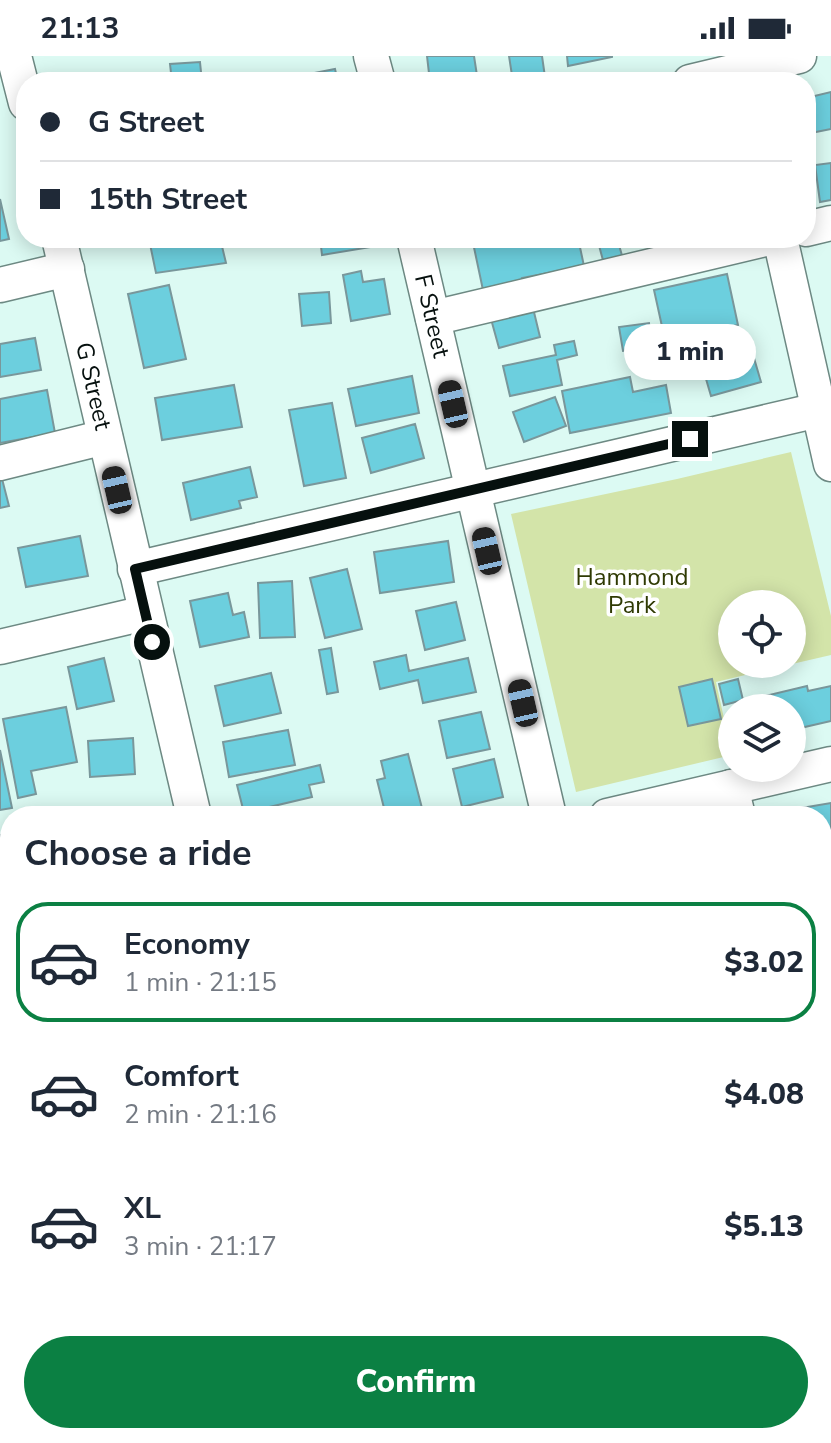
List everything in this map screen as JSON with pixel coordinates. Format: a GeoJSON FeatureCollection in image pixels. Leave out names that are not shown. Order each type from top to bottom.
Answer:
{"type":"FeatureCollection","features":[{"type":"Feature","properties":{"kind":"street"},"geometry":{"type":"LineString","coordinates":[[736,70],[799,56]]}},
{"type":"Feature","properties":{"kind":"street","name":"F Street"},"geometry":{"type":"LineString","coordinates":[[416,248],[547,806]]}},
{"type":"Feature","properties":{"kind":"street"},"geometry":{"type":"LineString","coordinates":[[433,318],[727,248]]}},
{"type":"Feature","properties":{"kind":"street"},"geometry":{"type":"LineString","coordinates":[[783,248],[824,408],[831,464]]}},
{"type":"Feature","properties":{"kind":"street"},"geometry":{"type":"LineString","coordinates":[[0,285],[63,254]]}},
{"type":"Feature","properties":{"kind":"street","name":"G Street"},"geometry":{"type":"LineString","coordinates":[[63,254],[192,806]]}},
{"type":"Feature","properties":{"kind":"street"},"geometry":{"type":"LineString","coordinates":[[135,569],[824,408]]}},
{"type":"Feature","properties":{"kind":"street"},"geometry":{"type":"LineString","coordinates":[[0,463],[105,437]]}},
{"type":"Feature","properties":{"kind":"street"},"geometry":{"type":"LineString","coordinates":[[0,647],[145,613]]}},
{"type":"Feature","properties":{"kind":"street"},"geometry":{"type":"LineString","coordinates":[[692,806],[734,801],[831,764]]}},
{"type":"Feature","properties":{"kind":"green space","name":"Hammond Park"},"geometry":{"type":"Polygon","coordinates":[[[791,452],[831,616],[831,655],[806,661],[806,590],[718,590],[718,678],[733,678],[716,682],[718,758],[576,792],[511,514],[791,452]]]}},
{"type":"Feature","properties":{"kind":"building"},"geometry":{"type":"Polygon","coordinates":[[[427,56],[474,56],[476,72],[429,72],[427,56]]]}},
{"type":"Feature","properties":{"kind":"building"},"geometry":{"type":"Polygon","coordinates":[[[509,56],[542,56],[544,72],[511,72],[509,56]]]}},
{"type":"Feature","properties":{"kind":"building"},"geometry":{"type":"Polygon","coordinates":[[[567,56],[612,56],[612,57],[568,66],[567,56]]]}},
{"type":"Feature","properties":{"kind":"building"},"geometry":{"type":"Polygon","coordinates":[[[200,62],[201,72],[171,72],[170,64],[200,62]]]}},
{"type":"Feature","properties":{"kind":"building"},"geometry":{"type":"Polygon","coordinates":[[[831,92],[831,129],[816,132],[816,96],[831,92]]]}},
{"type":"Feature","properties":{"kind":"building"},"geometry":{"type":"Polygon","coordinates":[[[831,163],[831,200],[820,202],[816,165],[831,163]]]}},
{"type":"Feature","properties":{"kind":"building"},"geometry":{"type":"Polygon","coordinates":[[[0,199],[9,239],[0,241],[0,199]]]}},
{"type":"Feature","properties":{"kind":"building"},"geometry":{"type":"Polygon","coordinates":[[[151,248],[222,248],[226,263],[156,273],[151,248]]]}},
{"type":"Feature","properties":{"kind":"building"},"geometry":{"type":"Polygon","coordinates":[[[321,248],[365,248],[322,255],[321,248]]]}},
{"type":"Feature","properties":{"kind":"building"},"geometry":{"type":"Polygon","coordinates":[[[474,248],[580,248],[584,266],[522,278],[523,282],[483,290],[474,248]]]}},
{"type":"Feature","properties":{"kind":"building"},"geometry":{"type":"Polygon","coordinates":[[[600,248],[620,248],[623,259],[604,264],[600,248]]]}},
{"type":"Feature","properties":{"kind":"building"},"geometry":{"type":"Polygon","coordinates":[[[361,271],[363,282],[384,279],[390,314],[351,321],[343,275],[361,271]]]}},
{"type":"Feature","properties":{"kind":"building"},"geometry":{"type":"Polygon","coordinates":[[[727,274],[738,325],[665,340],[654,290],[727,274]]]}},
{"type":"Feature","properties":{"kind":"building"},"geometry":{"type":"Polygon","coordinates":[[[169,285],[186,359],[144,368],[128,294],[169,285]]]}},
{"type":"Feature","properties":{"kind":"building"},"geometry":{"type":"Polygon","coordinates":[[[329,292],[331,323],[302,326],[299,294],[329,292]]]}},
{"type":"Feature","properties":{"kind":"building"},"geometry":{"type":"Polygon","coordinates":[[[533,308],[540,337],[499,348],[491,319],[533,308]]]}},
{"type":"Feature","properties":{"kind":"building"},"geometry":{"type":"Polygon","coordinates":[[[649,323],[652,347],[623,351],[619,327],[649,323]]]}},
{"type":"Feature","properties":{"kind":"building"},"geometry":{"type":"Polygon","coordinates":[[[35,338],[41,370],[0,377],[0,344],[35,338]]]}},
{"type":"Feature","properties":{"kind":"building"},"geometry":{"type":"Polygon","coordinates":[[[574,341],[577,355],[557,360],[562,385],[510,396],[503,366],[556,355],[554,345],[574,341]]]}},
{"type":"Feature","properties":{"kind":"building"},"geometry":{"type":"Polygon","coordinates":[[[749,341],[761,382],[711,396],[699,355],[749,341]]]}},
{"type":"Feature","properties":{"kind":"building"},"geometry":{"type":"Polygon","coordinates":[[[412,376],[419,413],[356,426],[348,389],[412,376]]]}},
{"type":"Feature","properties":{"kind":"building"},"geometry":{"type":"Polygon","coordinates":[[[630,377],[633,392],[666,385],[671,413],[570,433],[562,391],[630,377]]]}},
{"type":"Feature","properties":{"kind":"building"},"geometry":{"type":"Polygon","coordinates":[[[234,385],[242,427],[162,440],[155,398],[234,385]]]}},
{"type":"Feature","properties":{"kind":"building"},"geometry":{"type":"Polygon","coordinates":[[[47,390],[55,433],[0,443],[0,399],[47,390]]]}},
{"type":"Feature","properties":{"kind":"building"},"geometry":{"type":"Polygon","coordinates":[[[555,397],[566,426],[524,442],[513,412],[555,397]]]}},
{"type":"Feature","properties":{"kind":"building"},"geometry":{"type":"Polygon","coordinates":[[[332,403],[346,478],[304,486],[289,410],[332,403]]]}},
{"type":"Feature","properties":{"kind":"building"},"geometry":{"type":"Polygon","coordinates":[[[415,424],[424,458],[371,473],[362,438],[415,424]]]}},
{"type":"Feature","properties":{"kind":"building"},"geometry":{"type":"Polygon","coordinates":[[[250,467],[257,497],[239,501],[241,508],[191,520],[183,483],[250,467]]]}},
{"type":"Feature","properties":{"kind":"building"},"geometry":{"type":"Polygon","coordinates":[[[0,471],[9,506],[0,508],[0,471]]]}},
{"type":"Feature","properties":{"kind":"building"},"geometry":{"type":"Polygon","coordinates":[[[80,536],[88,576],[26,587],[18,548],[80,536]]]}},
{"type":"Feature","properties":{"kind":"building"},"geometry":{"type":"Polygon","coordinates":[[[448,541],[454,582],[380,593],[374,552],[448,541]]]}},
{"type":"Feature","properties":{"kind":"building"},"geometry":{"type":"Polygon","coordinates":[[[347,569],[362,629],[325,638],[310,578],[347,569]]]}},
{"type":"Feature","properties":{"kind":"building"},"geometry":{"type":"Polygon","coordinates":[[[292,581],[295,637],[260,638],[258,583],[292,581]]]}},
{"type":"Feature","properties":{"kind":"building"},"geometry":{"type":"Polygon","coordinates":[[[228,593],[233,615],[244,612],[249,637],[200,647],[190,601],[228,593]]]}},
{"type":"Feature","properties":{"kind":"building"},"geometry":{"type":"Polygon","coordinates":[[[456,602],[465,640],[425,650],[416,611],[456,602]]]}},
{"type":"Feature","properties":{"kind":"building"},"geometry":{"type":"Polygon","coordinates":[[[331,648],[338,692],[327,694],[319,650],[331,648]]]}},
{"type":"Feature","properties":{"kind":"building"},"geometry":{"type":"Polygon","coordinates":[[[406,655],[409,671],[468,658],[476,692],[423,703],[418,680],[380,689],[374,662],[406,655]]]}},
{"type":"Feature","properties":{"kind":"building"},"geometry":{"type":"Polygon","coordinates":[[[104,658],[114,701],[77,709],[68,667],[104,658]]]}},
{"type":"Feature","properties":{"kind":"building"},"geometry":{"type":"Polygon","coordinates":[[[271,673],[281,713],[224,726],[215,686],[271,673]]]}},
{"type":"Feature","properties":{"kind":"building"},"geometry":{"type":"Polygon","coordinates":[[[712,679],[718,720],[688,726],[679,687],[712,679]]]}},
{"type":"Feature","properties":{"kind":"building"},"geometry":{"type":"Polygon","coordinates":[[[738,679],[742,694],[721,694],[719,684],[738,679]]]}},
{"type":"Feature","properties":{"kind":"building"},"geometry":{"type":"Polygon","coordinates":[[[807,686],[808,691],[831,686],[831,721],[806,727],[806,694],[773,694],[807,686]]]}},
{"type":"Feature","properties":{"kind":"building"},"geometry":{"type":"Polygon","coordinates":[[[66,707],[77,762],[31,771],[36,794],[18,798],[3,719],[66,707]]]}},
{"type":"Feature","properties":{"kind":"building"},"geometry":{"type":"Polygon","coordinates":[[[481,712],[490,749],[447,758],[439,721],[481,712]]]}},
{"type":"Feature","properties":{"kind":"building"},"geometry":{"type":"Polygon","coordinates":[[[288,730],[295,765],[229,777],[223,742],[288,730]]]}},
{"type":"Feature","properties":{"kind":"building"},"geometry":{"type":"Polygon","coordinates":[[[133,738],[135,774],[90,777],[88,741],[133,738]]]}},
{"type":"Feature","properties":{"kind":"building"},"geometry":{"type":"Polygon","coordinates":[[[0,750],[12,806],[0,806],[0,750]]]}},
{"type":"Feature","properties":{"kind":"building"},"geometry":{"type":"Polygon","coordinates":[[[408,754],[421,806],[384,806],[377,780],[385,778],[381,761],[408,754]]]}},
{"type":"Feature","properties":{"kind":"building"},"geometry":{"type":"Polygon","coordinates":[[[494,759],[503,797],[462,806],[453,769],[494,759]]]}},
{"type":"Feature","properties":{"kind":"building"},"geometry":{"type":"Polygon","coordinates":[[[320,765],[324,782],[309,785],[312,797],[274,806],[242,806],[237,785],[320,765]]]}},
{"type":"Feature","properties":{"kind":"route"},"geometry":{"type":"LineString","coordinates":[[152,642],[135,569],[690,439]]}}]}
